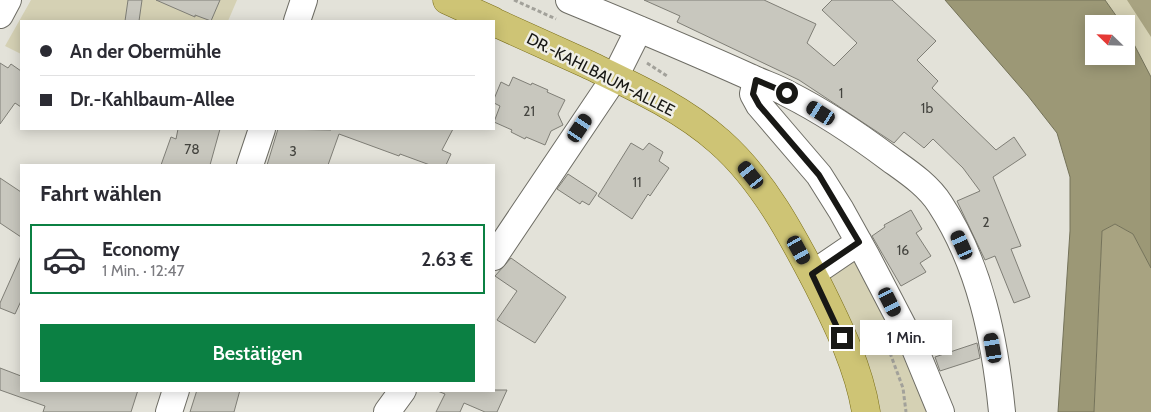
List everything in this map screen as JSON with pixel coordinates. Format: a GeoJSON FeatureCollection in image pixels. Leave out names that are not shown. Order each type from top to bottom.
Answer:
{"type":"FeatureCollection","features":[{"type":"Feature","properties":{"kind":"main road","name":"DR.-KAHLBAUM-ALLEE"},"geometry":{"type":"LineString","coordinates":[[447,0],[491,20]]}},
{"type":"Feature","properties":{"kind":"main road","name":"DR.-KAHLBAUM-ALLEE"},"geometry":{"type":"LineString","coordinates":[[495,22],[646,93],[691,121],[732,154],[763,192],[812,274],[855,368],[861,385],[866,412]]}},
{"type":"Feature","properties":{"kind":"street"},"geometry":{"type":"LineString","coordinates":[[0,15],[8,0]]}},
{"type":"Feature","properties":{"kind":"street"},"geometry":{"type":"LineString","coordinates":[[297,20],[304,0]]}},
{"type":"Feature","properties":{"kind":"street"},"geometry":{"type":"LineString","coordinates":[[569,0],[676,43],[787,93],[847,129],[925,186],[939,202],[956,231],[968,259],[986,314],[999,383],[1002,412]]}},
{"type":"Feature","properties":{"kind":"street"},"geometry":{"type":"LineString","coordinates":[[495,256],[615,77],[638,29]]}},
{"type":"Feature","properties":{"kind":"street"},"geometry":{"type":"LineString","coordinates":[[756,80],[753,94],[759,105],[819,175],[859,242],[914,349],[941,412]]}},
{"type":"Feature","properties":{"kind":"street"},"geometry":{"type":"LineString","coordinates":[[250,164],[262,130]]}},
{"type":"Feature","properties":{"kind":"street"},"geometry":{"type":"LineString","coordinates":[[812,274],[859,242]]}},
{"type":"Feature","properties":{"kind":"street"},"geometry":{"type":"LineString","coordinates":[[169,412],[175,392]]}},
{"type":"Feature","properties":{"kind":"street"},"geometry":{"type":"LineString","coordinates":[[387,412],[402,392]]}},
{"type":"Feature","properties":{"kind":"path"},"geometry":{"type":"LineString","coordinates":[[886,344],[903,388],[906,412]]}},
{"type":"Feature","properties":{"kind":"shaded area"},"geometry":{"type":"Polygon","coordinates":[[[31,0],[237,0],[228,20],[20,20],[20,54],[5,46],[31,0]]]}},
{"type":"Feature","properties":{"kind":"shaded area"},"geometry":{"type":"Polygon","coordinates":[[[945,0],[1105,0],[1116,15],[1085,15],[1085,65],[1135,65],[1135,46],[1151,77],[1151,268],[1133,234],[1115,224],[1102,231],[1094,412],[1058,412],[1070,231],[1070,177],[1057,133],[1028,96],[945,0]]]}},
{"type":"Feature","properties":{"kind":"shaded area"},"geometry":{"type":"Polygon","coordinates":[[[1105,0],[1151,0],[1151,77],[1135,46],[1135,15],[1116,15],[1105,0]]]}},
{"type":"Feature","properties":{"kind":"shaded area"},"geometry":{"type":"Polygon","coordinates":[[[1127,0],[1151,0],[1151,37],[1127,0]]]}},
{"type":"Feature","properties":{"kind":"shaded area"},"geometry":{"type":"Polygon","coordinates":[[[1115,224],[1133,234],[1151,268],[1151,412],[1094,412],[1102,231],[1115,224]]]}},
{"type":"Feature","properties":{"kind":"shaded area"},"geometry":{"type":"Polygon","coordinates":[[[860,251],[931,412],[875,412],[827,279],[860,251]]]}},
{"type":"Feature","properties":{"kind":"building"},"geometry":{"type":"Polygon","coordinates":[[[128,0],[142,0],[139,20],[125,20],[128,0]]]}},
{"type":"Feature","properties":{"kind":"building"},"geometry":{"type":"Polygon","coordinates":[[[156,0],[220,0],[211,20],[195,15],[195,17],[156,0]]]}},
{"type":"Feature","properties":{"kind":"building"},"geometry":{"type":"Polygon","coordinates":[[[644,0],[764,0],[816,24],[807,43],[834,66],[857,43],[822,10],[832,0],[892,0],[936,41],[917,60],[938,81],[932,88],[996,150],[1014,137],[1026,155],[993,177],[1021,246],[1011,249],[1030,297],[1014,303],[995,256],[985,260],[957,201],[980,191],[963,168],[933,139],[924,148],[904,132],[894,143],[799,80],[677,22],[680,16],[644,0]]]}},
{"type":"Feature","properties":{"kind":"building"},"geometry":{"type":"Polygon","coordinates":[[[0,63],[8,68],[11,64],[20,70],[20,106],[15,103],[0,124],[0,63]]]}},
{"type":"Feature","properties":{"kind":"building"},"geometry":{"type":"Polygon","coordinates":[[[513,77],[548,90],[547,92],[565,100],[558,114],[563,125],[551,131],[545,145],[526,137],[525,139],[511,132],[512,130],[495,122],[500,106],[495,104],[495,97],[501,82],[509,86],[513,77]]]}},
{"type":"Feature","properties":{"kind":"building"},"geometry":{"type":"Polygon","coordinates":[[[178,130],[220,130],[210,164],[161,164],[171,137],[176,139],[178,130]]]}},
{"type":"Feature","properties":{"kind":"building"},"geometry":{"type":"Polygon","coordinates":[[[278,130],[452,130],[442,150],[451,154],[446,164],[427,164],[400,154],[399,156],[339,134],[328,164],[267,164],[278,130]]]}},
{"type":"Feature","properties":{"kind":"building"},"geometry":{"type":"Polygon","coordinates":[[[631,143],[643,150],[649,143],[663,152],[659,161],[669,168],[650,196],[648,194],[632,219],[598,196],[631,143]]]}},
{"type":"Feature","properties":{"kind":"building"},"geometry":{"type":"Polygon","coordinates":[[[568,174],[597,193],[589,205],[582,201],[580,204],[557,189],[568,174]]]}},
{"type":"Feature","properties":{"kind":"building"},"geometry":{"type":"Polygon","coordinates":[[[0,178],[20,191],[20,236],[0,223],[0,178]]]}},
{"type":"Feature","properties":{"kind":"building"},"geometry":{"type":"Polygon","coordinates":[[[911,210],[922,229],[916,233],[931,256],[920,263],[926,272],[901,286],[872,236],[885,227],[884,225],[911,210]]]}},
{"type":"Feature","properties":{"kind":"building"},"geometry":{"type":"Polygon","coordinates":[[[20,258],[20,303],[15,314],[0,308],[0,303],[20,258]]]}},
{"type":"Feature","properties":{"kind":"building"},"geometry":{"type":"Polygon","coordinates":[[[511,258],[566,297],[535,343],[497,320],[517,291],[495,276],[511,258]]]}},
{"type":"Feature","properties":{"kind":"building"},"geometry":{"type":"Polygon","coordinates":[[[977,343],[980,358],[940,371],[935,357],[977,343]]]}},
{"type":"Feature","properties":{"kind":"building"},"geometry":{"type":"Polygon","coordinates":[[[0,368],[20,376],[20,392],[137,392],[131,412],[43,412],[45,406],[0,390],[0,368]]]}},
{"type":"Feature","properties":{"kind":"building"},"geometry":{"type":"Polygon","coordinates":[[[495,390],[507,390],[497,412],[485,412],[464,403],[460,412],[436,412],[445,394],[440,392],[495,392],[495,390]]]}},
{"type":"Feature","properties":{"kind":"building"},"geometry":{"type":"Polygon","coordinates":[[[196,392],[239,392],[234,412],[190,412],[196,392]]]}},
{"type":"Feature","properties":{"kind":"route"},"geometry":{"type":"LineString","coordinates":[[787,93],[756,80],[753,94],[759,105],[819,175],[859,242],[812,274],[842,338]]}}]}
